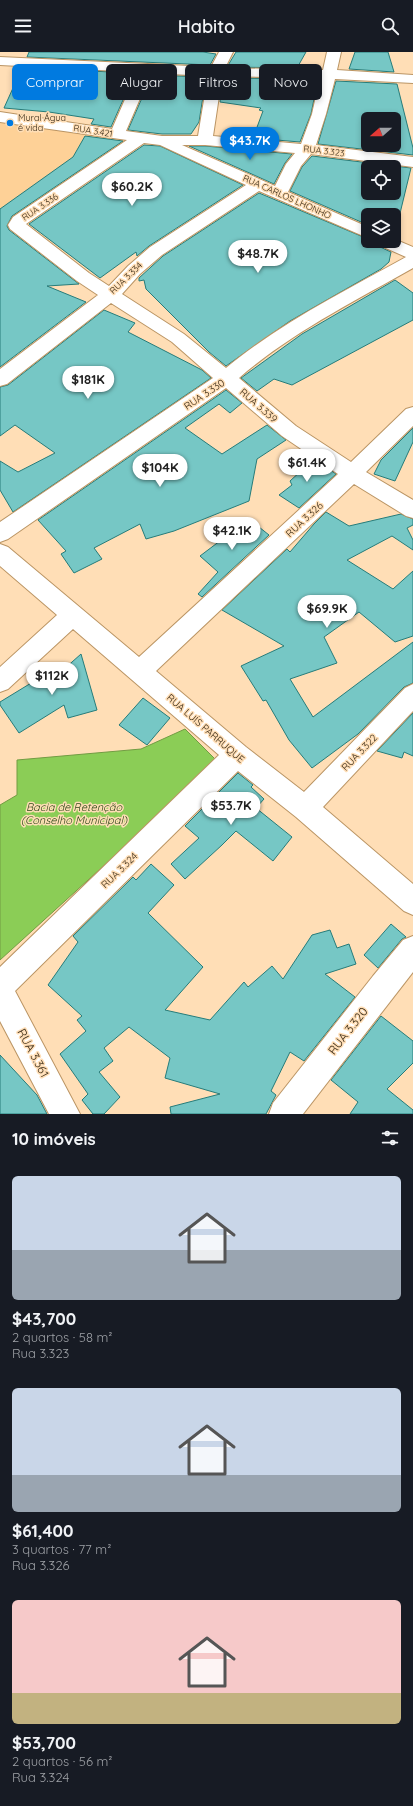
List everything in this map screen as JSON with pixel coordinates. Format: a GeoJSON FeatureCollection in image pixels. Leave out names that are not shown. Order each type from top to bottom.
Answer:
{"type":"FeatureCollection","features":[{"type":"Feature","properties":{"kind":"street"},"geometry":{"type":"LineString","coordinates":[[220,64],[226,52]]}},
{"type":"Feature","properties":{"kind":"street"},"geometry":{"type":"LineString","coordinates":[[279,194],[294,164],[307,149],[319,114],[334,52]]}},
{"type":"Feature","properties":{"kind":"street"},"geometry":{"type":"LineString","coordinates":[[0,61],[106,67]]}},
{"type":"Feature","properties":{"kind":"street"},"geometry":{"type":"LineString","coordinates":[[251,73],[328,74],[413,79]]}},
{"type":"Feature","properties":{"kind":"street"},"geometry":{"type":"LineString","coordinates":[[117,135],[132,100]]}},
{"type":"Feature","properties":{"kind":"street"},"geometry":{"type":"LineString","coordinates":[[205,140],[211,100]]}},
{"type":"Feature","properties":{"kind":"street","name":"RUA 3.421"},"geometry":{"type":"LineString","coordinates":[[0,117],[162,141]]}},
{"type":"Feature","properties":{"kind":"street","name":"RUA 3.336"},"geometry":{"type":"LineString","coordinates":[[110,295],[83,277],[16,225],[141,138]]}},
{"type":"Feature","properties":{"kind":"street","name":"RUA 3.323"},"geometry":{"type":"LineString","coordinates":[[162,141],[205,140],[307,149],[413,162]]}},
{"type":"Feature","properties":{"kind":"street","name":"RUA CARLOS LHONHO"},"geometry":{"type":"LineString","coordinates":[[162,141],[257,185],[361,230]]}},
{"type":"Feature","properties":{"kind":"street","name":"RUA 3.334"},"geometry":{"type":"LineString","coordinates":[[0,379],[110,295],[134,270],[156,251],[257,185]]}},
{"type":"Feature","properties":{"kind":"street"},"geometry":{"type":"LineString","coordinates":[[400,248],[413,254]]}},
{"type":"Feature","properties":{"kind":"street","name":"RUA 3.330"},"geometry":{"type":"LineString","coordinates":[[0,533],[228,378],[255,354],[319,313],[413,261]]}},
{"type":"Feature","properties":{"kind":"street","name":"RUA 3.339"},"geometry":{"type":"LineString","coordinates":[[110,295],[178,338],[228,378],[289,431],[352,474],[413,510]]}},
{"type":"Feature","properties":{"kind":"street","name":"RUA 3.326"},"geometry":{"type":"LineString","coordinates":[[140,671],[352,474],[413,414]]}},
{"type":"Feature","properties":{"kind":"street","name":"RUA LUÍS PARRUQUE"},"geometry":{"type":"LineString","coordinates":[[0,553],[237,755],[305,808],[413,902]]}},
{"type":"Feature","properties":{"kind":"street"},"geometry":{"type":"LineString","coordinates":[[0,682],[72,615]]}},
{"type":"Feature","properties":{"kind":"street","name":"RUA 3.322"},"geometry":{"type":"LineString","coordinates":[[305,808],[413,695]]}},
{"type":"Feature","properties":{"kind":"street","name":"RUA 3.324"},"geometry":{"type":"LineString","coordinates":[[0,986],[237,755]]}},
{"type":"Feature","properties":{"kind":"street","name":"RUA 3.320"},"geometry":{"type":"LineString","coordinates":[[284,1114],[413,950]]}},
{"type":"Feature","properties":{"kind":"street","name":"RUA 3.361"},"geometry":{"type":"LineString","coordinates":[[0,992],[65,1114]]}},
{"type":"Feature","properties":{"kind":"shaded area"},"geometry":{"type":"Polygon","coordinates":[[[0,118],[134,137],[9,226],[0,227],[0,118]]]}},
{"type":"Feature","properties":{"kind":"water","name":"Bacia de Retenção (Conselho Municipal)"},"geometry":{"type":"Polygon","coordinates":[[[185,729],[218,762],[0,960],[0,805],[17,795],[17,760],[141,749],[185,729]]]}},
{"type":"Feature","properties":{"kind":"building"},"geometry":{"type":"Polygon","coordinates":[[[29,52],[203,52],[216,54],[211,64],[27,57],[29,52]]]}},
{"type":"Feature","properties":{"kind":"building"},"geometry":{"type":"Polygon","coordinates":[[[236,52],[306,52],[299,64],[259,64],[259,67],[251,67],[251,64],[229,64],[236,52]]]}},
{"type":"Feature","properties":{"kind":"building"},"geometry":{"type":"Polygon","coordinates":[[[355,52],[388,52],[394,72],[349,69],[355,52]]]}},
{"type":"Feature","properties":{"kind":"building"},"geometry":{"type":"Polygon","coordinates":[[[98,71],[106,72],[106,100],[123,100],[111,127],[91,124],[94,119],[49,112],[4,108],[12,90],[12,100],[98,100],[98,71]]]}},
{"type":"Feature","properties":{"kind":"building"},"geometry":{"type":"Polygon","coordinates":[[[177,76],[185,76],[185,100],[202,100],[199,122],[191,134],[162,134],[128,130],[141,100],[177,100],[177,76]]]}},
{"type":"Feature","properties":{"kind":"building"},"geometry":{"type":"Polygon","coordinates":[[[251,78],[259,78],[259,100],[314,100],[311,114],[300,142],[253,138],[263,111],[259,110],[261,108],[220,102],[220,100],[251,100],[251,78]]]}},
{"type":"Feature","properties":{"kind":"building"},"geometry":{"type":"Polygon","coordinates":[[[336,81],[397,84],[413,148],[413,155],[387,152],[401,152],[401,112],[361,112],[361,149],[318,144],[336,81]]]}},
{"type":"Feature","properties":{"kind":"building"},"geometry":{"type":"Polygon","coordinates":[[[85,136],[123,141],[12,216],[7,226],[9,230],[79,284],[47,286],[86,302],[0,367],[0,209],[73,157],[85,136]]]}},
{"type":"Feature","properties":{"kind":"building"},"geometry":{"type":"Polygon","coordinates":[[[144,145],[160,146],[243,185],[149,246],[137,256],[136,252],[100,278],[29,224],[144,145]]]}},
{"type":"Feature","properties":{"kind":"building"},"geometry":{"type":"Polygon","coordinates":[[[189,146],[205,146],[292,154],[285,163],[274,184],[189,146]]]}},
{"type":"Feature","properties":{"kind":"building"},"geometry":{"type":"Polygon","coordinates":[[[312,156],[361,162],[361,200],[401,200],[401,167],[411,168],[401,209],[361,208],[361,222],[290,191],[302,167],[312,156]]]}},
{"type":"Feature","properties":{"kind":"building"},"geometry":{"type":"Polygon","coordinates":[[[259,193],[361,236],[361,248],[382,248],[391,252],[389,262],[381,269],[290,321],[226,366],[209,352],[146,289],[144,280],[139,281],[139,278],[163,256],[259,193]]]}},
{"type":"Feature","properties":{"kind":"building"},"geometry":{"type":"Polygon","coordinates":[[[395,280],[413,293],[413,320],[292,385],[274,379],[257,391],[241,378],[302,334],[395,280]]]}},
{"type":"Feature","properties":{"kind":"building"},"geometry":{"type":"Polygon","coordinates":[[[104,310],[135,323],[128,332],[202,370],[211,378],[13,512],[0,490],[0,461],[18,472],[55,453],[15,425],[0,436],[0,387],[8,385],[104,310]]]}},
{"type":"Feature","properties":{"kind":"building"},"geometry":{"type":"Polygon","coordinates":[[[226,390],[242,403],[230,413],[219,404],[185,428],[222,454],[267,425],[286,440],[257,459],[249,501],[174,531],[146,539],[140,524],[94,548],[102,559],[74,573],[61,554],[66,551],[38,520],[226,390]]]}},
{"type":"Feature","properties":{"kind":"building"},"geometry":{"type":"Polygon","coordinates":[[[413,428],[413,442],[395,481],[374,474],[381,460],[413,428]]]}},
{"type":"Feature","properties":{"kind":"building"},"geometry":{"type":"Polygon","coordinates":[[[314,459],[336,474],[299,508],[279,495],[292,485],[290,481],[314,459]]]}},
{"type":"Feature","properties":{"kind":"building"},"geometry":{"type":"Polygon","coordinates":[[[326,512],[349,526],[401,514],[413,519],[413,525],[407,528],[413,540],[413,550],[392,536],[347,560],[393,589],[413,571],[413,636],[395,642],[359,612],[324,637],[337,663],[290,679],[313,717],[413,642],[413,683],[404,687],[358,734],[312,768],[289,740],[266,700],[263,701],[241,666],[284,646],[222,610],[287,549],[290,552],[326,512]]]}},
{"type":"Feature","properties":{"kind":"building"},"geometry":{"type":"Polygon","coordinates":[[[249,519],[269,535],[202,597],[198,594],[218,572],[200,556],[249,519]]]}},
{"type":"Feature","properties":{"kind":"building"},"geometry":{"type":"Polygon","coordinates":[[[81,654],[97,710],[68,718],[64,705],[19,733],[0,705],[0,702],[59,666],[63,670],[81,654]]]}},
{"type":"Feature","properties":{"kind":"building"},"geometry":{"type":"Polygon","coordinates":[[[143,698],[170,718],[147,745],[119,725],[143,698]]]}},
{"type":"Feature","properties":{"kind":"building"},"geometry":{"type":"Polygon","coordinates":[[[413,713],[413,756],[404,752],[402,758],[377,751],[413,713]]]}},
{"type":"Feature","properties":{"kind":"building"},"geometry":{"type":"Polygon","coordinates":[[[238,773],[253,785],[251,787],[264,799],[256,808],[292,837],[273,861],[236,831],[185,879],[171,864],[199,838],[185,826],[238,773]]]}},
{"type":"Feature","properties":{"kind":"building"},"geometry":{"type":"Polygon","coordinates":[[[151,864],[174,885],[148,913],[203,967],[165,1010],[210,1020],[244,982],[248,987],[272,966],[283,979],[312,935],[330,930],[337,948],[349,944],[356,964],[325,974],[355,997],[304,1061],[290,1052],[271,1091],[276,1095],[266,1114],[171,1114],[170,1107],[220,1094],[165,1078],[170,1058],[129,1027],[104,1048],[113,1061],[99,1072],[120,1097],[104,1114],[93,1114],[82,1100],[88,1094],[60,1054],[86,1031],[77,1020],[82,1016],[48,985],[78,942],[73,936],[133,877],[136,880],[151,864]]]}},
{"type":"Feature","properties":{"kind":"building"},"geometry":{"type":"Polygon","coordinates":[[[391,924],[406,937],[402,939],[378,968],[364,955],[391,924]]]}},
{"type":"Feature","properties":{"kind":"building"},"geometry":{"type":"Polygon","coordinates":[[[381,1016],[413,1041],[413,1063],[387,1089],[413,1110],[413,1114],[350,1114],[358,1102],[331,1080],[381,1016]]]}},
{"type":"Feature","properties":{"kind":"building"},"geometry":{"type":"Polygon","coordinates":[[[0,1055],[37,1095],[47,1114],[0,1114],[0,1055]]]}},
{"type":"Feature","properties":{"kind":"place","name":"Mural Água é vida"},"geometry":{"type":"Point","coordinates":[10,123]}}]}
